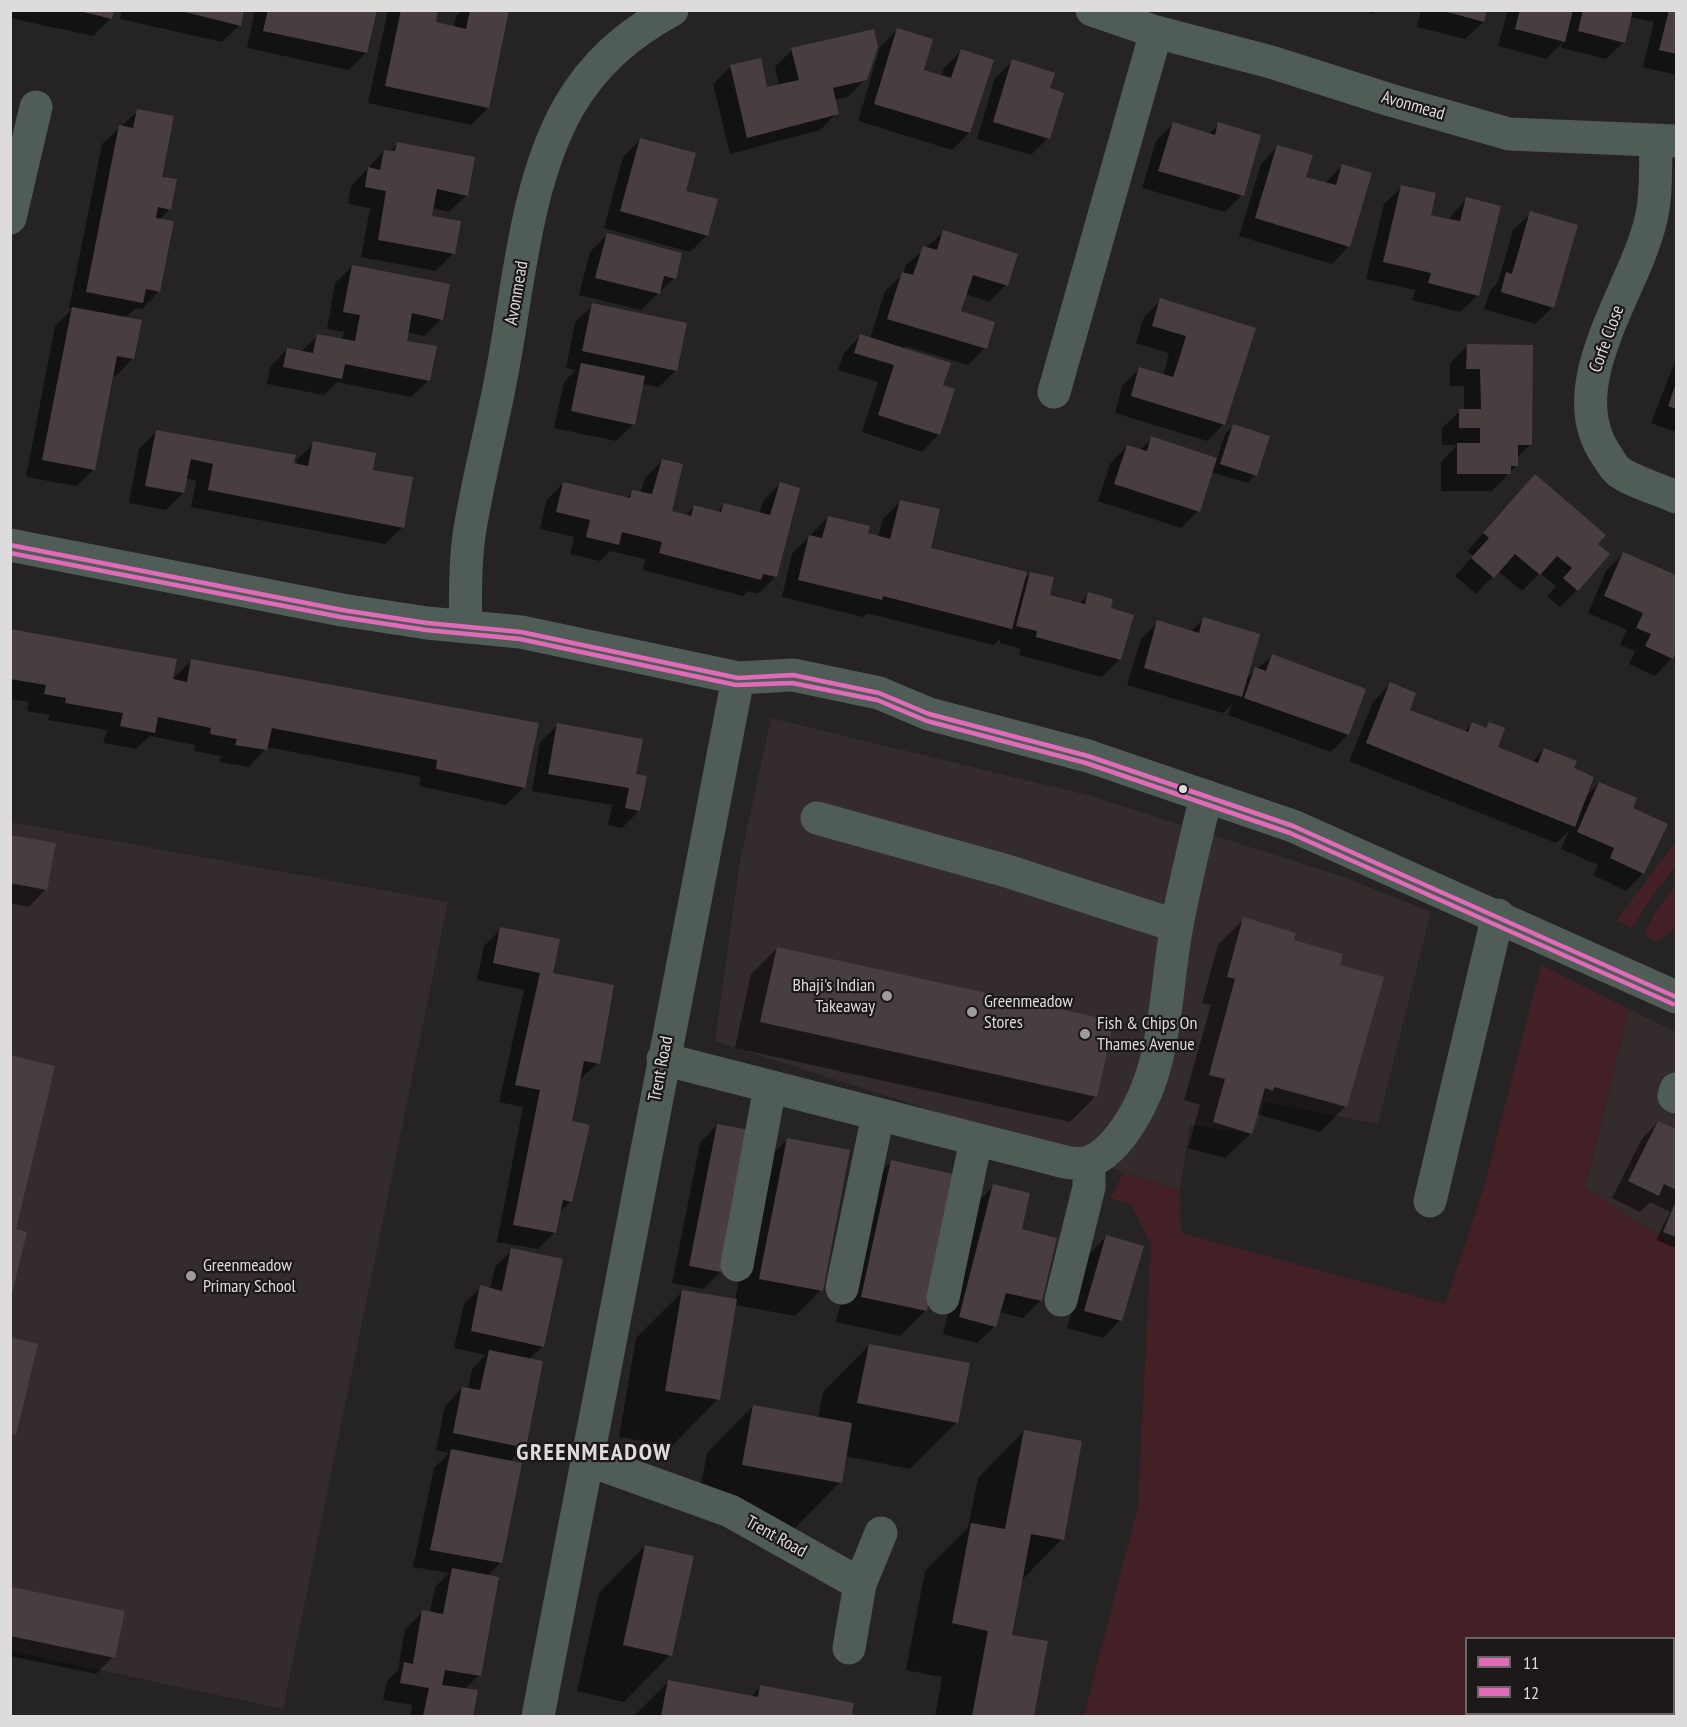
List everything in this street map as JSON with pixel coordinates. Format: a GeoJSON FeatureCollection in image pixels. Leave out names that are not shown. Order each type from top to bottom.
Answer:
{"type":"FeatureCollection","features":[{"type":"Feature","properties":{"kind":"street","name":"Avonmead"},"geometry":{"type":"LineString","coordinates":[[466,626],[469,536],[532,211],[548,150],[568,107],[591,73],[638,18],[672,10]]}},
{"type":"Feature","properties":{"kind":"street","name":"Avonmead"},"geometry":{"type":"LineString","coordinates":[[1092,10],[1156,32],[1271,62],[1390,100],[1509,134],[1666,141]]}},
{"type":"Feature","properties":{"kind":"street"},"geometry":{"type":"LineString","coordinates":[[1054,392],[1156,32]]}},
{"type":"Feature","properties":{"kind":"street"},"geometry":{"type":"LineString","coordinates":[[10,218],[19,142],[36,107]]}},
{"type":"Feature","properties":{"kind":"street","name":"Corfe Close"},"geometry":{"type":"LineString","coordinates":[[1666,141],[1652,218],[1635,269],[1596,364],[1590,392],[1592,424],[1601,448],[1618,471],[1677,497]]}},
{"type":"Feature","properties":{"kind":"street"},"geometry":{"type":"LineString","coordinates":[[10,545],[342,610],[521,632],[738,678],[793,675],[879,693],[929,714],[1088,756],[1293,826],[1498,915],[1677,997]]}},
{"type":"Feature","properties":{"kind":"street","name":"Trent Road"},"geometry":{"type":"LineString","coordinates":[[538,1716],[738,678]]}},
{"type":"Feature","properties":{"kind":"street"},"geometry":{"type":"LineString","coordinates":[[663,1059],[1065,1162],[1084,1163],[1095,1159],[1113,1146],[1145,1098],[1163,1031],[1177,926],[1206,796]]}},
{"type":"Feature","properties":{"kind":"street"},"geometry":{"type":"LineString","coordinates":[[817,818],[1007,871],[1177,926]]}},
{"type":"Feature","properties":{"kind":"street"},"geometry":{"type":"LineString","coordinates":[[1430,1202],[1498,915]]}},
{"type":"Feature","properties":{"kind":"street"},"geometry":{"type":"LineString","coordinates":[[736,1265],[770,1087]]}},
{"type":"Feature","properties":{"kind":"street"},"geometry":{"type":"LineString","coordinates":[[1677,1089],[1674,1096],[1677,1097]]}},
{"type":"Feature","properties":{"kind":"street"},"geometry":{"type":"LineString","coordinates":[[842,1288],[878,1115]]}},
{"type":"Feature","properties":{"kind":"street"},"geometry":{"type":"LineString","coordinates":[[942,1298],[976,1140]]}},
{"type":"Feature","properties":{"kind":"street"},"geometry":{"type":"LineString","coordinates":[[1061,1300],[1089,1187],[1089,1175],[1084,1163]]}},
{"type":"Feature","properties":{"kind":"street","name":"Trent Road"},"geometry":{"type":"LineString","coordinates":[[588,1460],[730,1511],[860,1584]]}},
{"type":"Feature","properties":{"kind":"street"},"geometry":{"type":"LineString","coordinates":[[849,1648],[860,1584],[881,1533]]}},
{"type":"Feature","properties":{"kind":"shaded area"},"geometry":{"type":"Polygon","coordinates":[[[771,718],[1091,796],[1347,878],[1431,912],[1378,1124],[1266,1102],[1252,1134],[1190,1125],[1180,1190],[715,1041],[740,861],[771,718]]]}},
{"type":"Feature","properties":{"kind":"shaded area","name":"Greenmeadow Primary School"},"geometry":{"type":"Polygon","coordinates":[[[10,822],[448,902],[283,1709],[11,1651],[10,822]]]}},
{"type":"Feature","properties":{"kind":"shaded area"},"geometry":{"type":"Polygon","coordinates":[[[1676,841],[1676,867],[1654,894],[1632,928],[1616,921],[1676,841]]]}},
{"type":"Feature","properties":{"kind":"shaded area"},"geometry":{"type":"Polygon","coordinates":[[[1676,884],[1676,928],[1656,942],[1644,934],[1655,913],[1676,884]]]}},
{"type":"Feature","properties":{"kind":"shaded area"},"geometry":{"type":"Polygon","coordinates":[[[1541,965],[1629,1009],[1585,1188],[1676,1246],[1676,1716],[1084,1716],[1138,1506],[1151,1244],[1130,1204],[1110,1198],[1124,1172],[1180,1190],[1181,1233],[1445,1304],[1486,1180],[1541,965]]]}},
{"type":"Feature","properties":{"kind":"shaded area"},"geometry":{"type":"Polygon","coordinates":[[[1629,1009],[1676,1032],[1676,1246],[1585,1188],[1629,1009]]]}},
{"type":"Feature","properties":{"kind":"building"},"geometry":{"type":"Polygon","coordinates":[[[75,10],[114,10],[112,19],[75,10]]]}},
{"type":"Feature","properties":{"kind":"building"},"geometry":{"type":"Polygon","coordinates":[[[177,10],[244,10],[241,26],[177,10]]]}},
{"type":"Feature","properties":{"kind":"building"},"geometry":{"type":"Polygon","coordinates":[[[268,10],[377,10],[367,53],[263,31],[268,10]]]}},
{"type":"Feature","properties":{"kind":"building"},"geometry":{"type":"Polygon","coordinates":[[[401,10],[438,10],[436,22],[466,29],[470,10],[509,10],[489,108],[385,86],[401,10]]]}},
{"type":"Feature","properties":{"kind":"building"},"geometry":{"type":"Polygon","coordinates":[[[1440,10],[1487,10],[1484,22],[1440,10]]]}},
{"type":"Feature","properties":{"kind":"building"},"geometry":{"type":"Polygon","coordinates":[[[1520,10],[1573,10],[1565,42],[1515,29],[1520,10]]]}},
{"type":"Feature","properties":{"kind":"building"},"geometry":{"type":"Polygon","coordinates":[[[1583,10],[1633,10],[1625,43],[1578,31],[1583,10]]]}},
{"type":"Feature","properties":{"kind":"building"},"geometry":{"type":"Polygon","coordinates":[[[1669,10],[1676,10],[1676,54],[1659,50],[1669,10]]]}},
{"type":"Feature","properties":{"kind":"building"},"geometry":{"type":"Polygon","coordinates":[[[897,28],[933,39],[924,70],[951,78],[961,49],[994,60],[970,133],[874,104],[897,28]]]}},
{"type":"Feature","properties":{"kind":"building"},"geometry":{"type":"Polygon","coordinates":[[[874,29],[878,47],[867,80],[833,88],[839,114],[747,138],[730,65],[761,58],[767,87],[799,80],[791,48],[874,29]]]}},
{"type":"Feature","properties":{"kind":"building"},"geometry":{"type":"Polygon","coordinates":[[[1012,59],[1055,73],[1050,88],[1064,93],[1050,139],[993,122],[1012,59]]]}},
{"type":"Feature","properties":{"kind":"building"},"geometry":{"type":"Polygon","coordinates":[[[137,109],[174,116],[162,177],[177,179],[171,210],[158,207],[156,218],[174,221],[160,292],[146,289],[143,303],[86,292],[119,125],[133,128],[137,109]]]}},
{"type":"Feature","properties":{"kind":"building"},"geometry":{"type":"Polygon","coordinates":[[[1173,122],[1215,135],[1218,122],[1261,135],[1244,196],[1158,171],[1173,122]]]}},
{"type":"Feature","properties":{"kind":"building"},"geometry":{"type":"Polygon","coordinates":[[[640,138],[696,153],[686,191],[718,199],[708,236],[620,211],[640,138]]]}},
{"type":"Feature","properties":{"kind":"building"},"geometry":{"type":"Polygon","coordinates":[[[397,142],[475,157],[468,196],[437,189],[432,216],[461,221],[455,254],[378,240],[386,191],[365,187],[368,167],[380,170],[384,150],[395,151],[397,142]]]}},
{"type":"Feature","properties":{"kind":"building"},"geometry":{"type":"Polygon","coordinates":[[[1277,145],[1313,155],[1306,177],[1336,185],[1342,164],[1372,173],[1350,247],[1255,218],[1277,145]]]}},
{"type":"Feature","properties":{"kind":"building"},"geometry":{"type":"Polygon","coordinates":[[[1401,185],[1436,193],[1431,215],[1444,218],[1460,221],[1466,197],[1501,206],[1479,296],[1428,283],[1431,273],[1383,262],[1401,185]]]}},
{"type":"Feature","properties":{"kind":"building"},"geometry":{"type":"Polygon","coordinates":[[[1530,211],[1578,225],[1554,308],[1501,292],[1506,272],[1512,274],[1530,211]]]}},
{"type":"Feature","properties":{"kind":"building"},"geometry":{"type":"Polygon","coordinates":[[[943,230],[1018,254],[1008,286],[973,275],[961,311],[995,322],[987,349],[887,319],[902,272],[913,275],[923,246],[937,250],[943,230]]]}},
{"type":"Feature","properties":{"kind":"building"},"geometry":{"type":"Polygon","coordinates":[[[607,233],[682,253],[676,279],[664,276],[660,294],[595,278],[607,233]]]}},
{"type":"Feature","properties":{"kind":"building"},"geometry":{"type":"Polygon","coordinates":[[[352,265],[450,284],[443,320],[412,313],[407,341],[437,346],[430,381],[345,364],[342,379],[283,367],[287,348],[313,353],[317,334],[355,341],[360,315],[343,312],[352,265]]]}},
{"type":"Feature","properties":{"kind":"building"},"geometry":{"type":"Polygon","coordinates":[[[1160,298],[1256,328],[1225,425],[1131,396],[1139,367],[1173,377],[1186,336],[1152,326],[1160,298]]]}},
{"type":"Feature","properties":{"kind":"building"},"geometry":{"type":"Polygon","coordinates":[[[592,303],[687,323],[677,371],[582,351],[592,303]]]}},
{"type":"Feature","properties":{"kind":"building"},"geometry":{"type":"Polygon","coordinates":[[[72,307],[142,320],[134,359],[117,356],[95,470],[42,460],[72,307]]]}},
{"type":"Feature","properties":{"kind":"building"},"geometry":{"type":"Polygon","coordinates":[[[860,334],[951,363],[943,385],[955,389],[940,435],[878,415],[894,365],[854,353],[860,334]]]}},
{"type":"Feature","properties":{"kind":"building"},"geometry":{"type":"Polygon","coordinates":[[[1467,344],[1533,345],[1532,445],[1518,445],[1518,466],[1511,466],[1511,474],[1457,474],[1457,443],[1480,443],[1480,428],[1459,428],[1459,409],[1481,409],[1480,369],[1466,369],[1467,344]]]}},
{"type":"Feature","properties":{"kind":"building"},"geometry":{"type":"Polygon","coordinates":[[[581,363],[645,376],[635,425],[571,411],[581,363]]]}},
{"type":"Feature","properties":{"kind":"building"},"geometry":{"type":"Polygon","coordinates":[[[1676,383],[1676,409],[1668,406],[1676,383]]]}},
{"type":"Feature","properties":{"kind":"building"},"geometry":{"type":"Polygon","coordinates":[[[1233,424],[1270,436],[1257,476],[1220,464],[1233,424]]]}},
{"type":"Feature","properties":{"kind":"building"},"geometry":{"type":"Polygon","coordinates":[[[156,430],[296,455],[294,463],[308,466],[313,441],[376,453],[373,470],[413,477],[404,528],[208,490],[213,464],[191,459],[184,493],[145,486],[156,430]]]}},
{"type":"Feature","properties":{"kind":"building"},"geometry":{"type":"Polygon","coordinates":[[[1151,436],[1217,458],[1200,512],[1114,484],[1127,445],[1147,451],[1151,436]]]}},
{"type":"Feature","properties":{"kind":"building"},"geometry":{"type":"Polygon","coordinates":[[[662,459],[683,464],[672,511],[691,516],[694,505],[721,512],[724,503],[770,515],[780,482],[800,488],[777,577],[763,574],[761,580],[659,553],[662,542],[622,532],[619,545],[586,537],[590,520],[556,512],[563,482],[630,498],[632,490],[652,494],[662,459]]]}},
{"type":"Feature","properties":{"kind":"building"},"geometry":{"type":"Polygon","coordinates":[[[1535,474],[1606,535],[1598,544],[1610,554],[1578,591],[1563,578],[1572,568],[1557,556],[1540,575],[1515,554],[1494,578],[1471,558],[1489,538],[1483,533],[1535,474]]]}},
{"type":"Feature","properties":{"kind":"building"},"geometry":{"type":"Polygon","coordinates":[[[900,500],[940,509],[931,548],[1027,572],[1012,629],[883,596],[882,600],[798,580],[809,535],[822,538],[828,516],[870,526],[868,533],[890,539],[900,500]]]}},
{"type":"Feature","properties":{"kind":"building"},"geometry":{"type":"Polygon","coordinates":[[[1623,552],[1676,575],[1676,652],[1673,659],[1645,646],[1651,634],[1636,628],[1643,613],[1604,596],[1623,552]]]}},
{"type":"Feature","properties":{"kind":"building"},"geometry":{"type":"Polygon","coordinates":[[[1030,572],[1054,577],[1050,595],[1085,604],[1088,592],[1113,599],[1111,608],[1134,615],[1121,660],[1036,637],[1037,631],[1016,626],[1030,572]]]}},
{"type":"Feature","properties":{"kind":"building"},"geometry":{"type":"Polygon","coordinates":[[[1203,617],[1260,634],[1242,697],[1144,668],[1157,620],[1199,633],[1203,617]]]}},
{"type":"Feature","properties":{"kind":"building"},"geometry":{"type":"Polygon","coordinates":[[[10,629],[177,659],[173,679],[187,682],[191,659],[539,723],[525,788],[436,769],[437,760],[272,728],[267,750],[235,745],[237,739],[210,734],[211,728],[158,717],[155,733],[120,726],[123,713],[65,703],[66,698],[44,694],[46,685],[10,679],[10,629]]]}},
{"type":"Feature","properties":{"kind":"building"},"geometry":{"type":"Polygon","coordinates":[[[1272,654],[1366,689],[1349,735],[1244,698],[1255,667],[1266,671],[1272,654]]]}},
{"type":"Feature","properties":{"kind":"building"},"geometry":{"type":"Polygon","coordinates":[[[1390,682],[1416,693],[1410,710],[1468,732],[1472,722],[1486,728],[1489,722],[1505,728],[1498,747],[1538,763],[1544,748],[1577,761],[1574,768],[1594,777],[1575,827],[1366,743],[1390,682]]]}},
{"type":"Feature","properties":{"kind":"building"},"geometry":{"type":"Polygon","coordinates":[[[557,723],[643,739],[636,774],[647,776],[640,811],[625,808],[629,788],[548,774],[557,723]]]}},
{"type":"Feature","properties":{"kind":"building"},"geometry":{"type":"Polygon","coordinates":[[[1599,782],[1637,798],[1633,808],[1668,824],[1644,874],[1610,858],[1614,848],[1577,832],[1599,782]]]}},
{"type":"Feature","properties":{"kind":"building"},"geometry":{"type":"Polygon","coordinates":[[[10,835],[56,843],[47,890],[10,883],[10,835]]]}},
{"type":"Feature","properties":{"kind":"building"},"geometry":{"type":"Polygon","coordinates":[[[1243,917],[1296,933],[1294,940],[1343,954],[1340,965],[1384,977],[1347,1107],[1274,1087],[1273,1091],[1265,1088],[1252,1134],[1213,1122],[1225,1079],[1209,1075],[1235,979],[1227,977],[1243,917]]]}},
{"type":"Feature","properties":{"kind":"building"},"geometry":{"type":"Polygon","coordinates":[[[500,927],[560,939],[553,973],[614,985],[600,1064],[584,1061],[572,1121],[590,1125],[572,1202],[563,1200],[556,1233],[513,1225],[540,1090],[515,1085],[540,973],[493,963],[500,927]]]}},
{"type":"Feature","properties":{"kind":"building"},"geometry":{"type":"Polygon","coordinates":[[[777,947],[1114,1021],[1097,1097],[760,1022],[777,947]]]}},
{"type":"Feature","properties":{"kind":"building"},"geometry":{"type":"Polygon","coordinates":[[[10,1055],[55,1066],[16,1229],[27,1232],[11,1297],[10,1055]]]}},
{"type":"Feature","properties":{"kind":"building"},"geometry":{"type":"Polygon","coordinates":[[[1658,1121],[1676,1129],[1676,1190],[1664,1184],[1659,1196],[1628,1181],[1658,1121]]]}},
{"type":"Feature","properties":{"kind":"building"},"geometry":{"type":"Polygon","coordinates":[[[717,1124],[750,1130],[721,1272],[689,1266],[717,1124]]]}},
{"type":"Feature","properties":{"kind":"building"},"geometry":{"type":"Polygon","coordinates":[[[787,1138],[850,1150],[823,1291],[759,1279],[787,1138]]]}},
{"type":"Feature","properties":{"kind":"building"},"geometry":{"type":"Polygon","coordinates":[[[891,1160],[957,1175],[927,1311],[861,1297],[891,1160]]]}},
{"type":"Feature","properties":{"kind":"building"},"geometry":{"type":"Polygon","coordinates":[[[993,1184],[1030,1193],[1022,1229],[1057,1238],[1042,1301],[1006,1293],[996,1327],[959,1317],[993,1184]]]}},
{"type":"Feature","properties":{"kind":"building"},"geometry":{"type":"Polygon","coordinates":[[[1676,1201],[1676,1237],[1663,1232],[1676,1201]]]}},
{"type":"Feature","properties":{"kind":"building"},"geometry":{"type":"Polygon","coordinates":[[[1106,1235],[1144,1246],[1122,1321],[1084,1311],[1106,1235]]]}},
{"type":"Feature","properties":{"kind":"building"},"geometry":{"type":"Polygon","coordinates":[[[511,1248],[563,1259],[544,1347],[471,1331],[480,1285],[502,1291],[511,1248]]]}},
{"type":"Feature","properties":{"kind":"building"},"geometry":{"type":"Polygon","coordinates":[[[682,1290],[737,1299],[720,1400],[665,1391],[682,1290]]]}},
{"type":"Feature","properties":{"kind":"building"},"geometry":{"type":"Polygon","coordinates":[[[10,1337],[38,1344],[16,1435],[10,1434],[10,1337]]]}},
{"type":"Feature","properties":{"kind":"building"},"geometry":{"type":"Polygon","coordinates":[[[869,1344],[970,1363],[958,1423],[857,1403],[869,1344]]]}},
{"type":"Feature","properties":{"kind":"building"},"geometry":{"type":"Polygon","coordinates":[[[489,1350],[543,1361],[526,1448],[453,1433],[462,1387],[480,1390],[489,1350]]]}},
{"type":"Feature","properties":{"kind":"building"},"geometry":{"type":"Polygon","coordinates":[[[753,1405],[852,1423],[842,1483],[742,1465],[753,1405]]]}},
{"type":"Feature","properties":{"kind":"building"},"geometry":{"type":"Polygon","coordinates":[[[1024,1430],[1082,1441],[1064,1540],[1031,1534],[1012,1635],[1048,1641],[1034,1716],[972,1716],[988,1631],[952,1623],[971,1523],[1005,1529],[1024,1430]]]}},
{"type":"Feature","properties":{"kind":"building"},"geometry":{"type":"Polygon","coordinates":[[[451,1449],[522,1463],[502,1563],[430,1550],[451,1449]]]}},
{"type":"Feature","properties":{"kind":"building"},"geometry":{"type":"Polygon","coordinates":[[[645,1545],[694,1556],[672,1656],[623,1645],[645,1545]]]}},
{"type":"Feature","properties":{"kind":"building"},"geometry":{"type":"Polygon","coordinates":[[[452,1568],[499,1577],[481,1676],[445,1670],[442,1685],[478,1690],[473,1716],[423,1716],[429,1688],[400,1683],[404,1662],[413,1664],[422,1610],[443,1614],[452,1568]]]}},
{"type":"Feature","properties":{"kind":"building"},"geometry":{"type":"Polygon","coordinates":[[[12,1587],[125,1611],[115,1658],[10,1636],[12,1587]]]}},
{"type":"Feature","properties":{"kind":"building"},"geometry":{"type":"Polygon","coordinates":[[[668,1680],[758,1697],[760,1685],[854,1703],[852,1714],[857,1716],[661,1716],[668,1680]]]}},
{"type":"Feature","properties":{"kind":"transit line","name":"11"},"geometry":{"type":"LineString","coordinates":[[10,545],[342,610],[427,623],[521,632],[738,678],[793,675],[879,693],[929,714],[1088,756],[1293,826],[1676,997]]}},
{"type":"Feature","properties":{"kind":"transit line","name":"12"},"geometry":{"type":"LineString","coordinates":[[10,553],[341,617],[426,630],[520,639],[736,685],[792,683],[877,700],[927,721],[1086,763],[1290,833],[1673,1004]]}},
{"type":"Feature","properties":{"kind":"place","name":"Bhaji's Indian Takeaway"},"geometry":{"type":"Point","coordinates":[887,996]}},
{"type":"Feature","properties":{"kind":"place","name":"Greenmeadow Stores"},"geometry":{"type":"Point","coordinates":[972,1012]}},
{"type":"Feature","properties":{"kind":"place","name":"Fish & Chips On Thames Avenue"},"geometry":{"type":"Point","coordinates":[1085,1034]}},
{"type":"Feature","properties":{"kind":"place","name":"Greenmeadow Primary School"},"geometry":{"type":"Point","coordinates":[191,1276]}},
{"type":"Feature","properties":{"kind":"district","name":"GREENMEADOW"},"geometry":{"type":"Point","coordinates":[594,1453]}}]}
